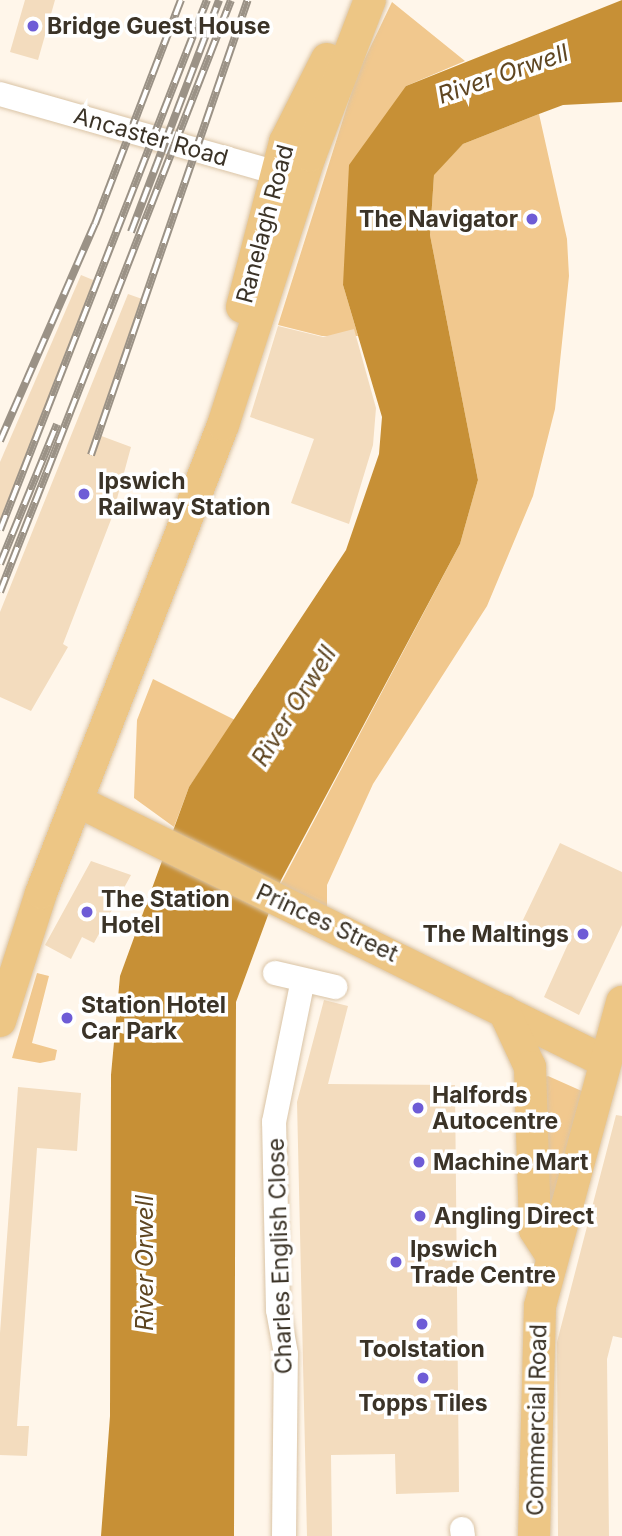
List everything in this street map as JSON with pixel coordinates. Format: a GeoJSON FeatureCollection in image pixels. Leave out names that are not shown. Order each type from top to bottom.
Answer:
{"type":"FeatureCollection","features":[{"type":"Feature","properties":{"kind":"main road","name":"Ranelagh Road"},"geometry":{"type":"LineString","coordinates":[[0,1021],[77,801],[205,465],[290,176],[368,0]]}},
{"type":"Feature","properties":{"kind":"main road","name":"Princes Street"},"geometry":{"type":"LineString","coordinates":[[77,801],[155,842],[409,961],[613,1065]]}},
{"type":"Feature","properties":{"kind":"main road","name":"Princes Street"},"geometry":{"type":"LineString","coordinates":[[538,1029],[581,1030],[621,1004]]}},
{"type":"Feature","properties":{"kind":"main road","name":"Commercial Road"},"geometry":{"type":"LineString","coordinates":[[534,1536],[535,1352],[552,1256],[613,1065],[621,1004]]}},
{"type":"Feature","properties":{"kind":"main road"},"geometry":{"type":"LineString","coordinates":[[504,1011],[530,1067],[535,1230],[552,1256]]}},
{"type":"Feature","properties":{"kind":"street","name":"Ancaster Road"},"geometry":{"type":"LineString","coordinates":[[0,94],[290,176]]}},
{"type":"Feature","properties":{"kind":"street"},"geometry":{"type":"LineString","coordinates":[[275,973],[335,986]]}},
{"type":"Feature","properties":{"kind":"street","name":"Charles English Close"},"geometry":{"type":"LineString","coordinates":[[285,1536],[286,1354],[278,1310],[274,1122],[303,980]]}},
{"type":"Feature","properties":{"kind":"shaded area"},"geometry":{"type":"Polygon","coordinates":[[[392,2],[465,61],[406,86],[343,285],[358,336],[322,336],[278,325],[357,75],[392,2]]]}},
{"type":"Feature","properties":{"kind":"shaded area"},"geometry":{"type":"Polygon","coordinates":[[[539,114],[567,239],[569,276],[555,409],[533,496],[487,606],[373,784],[327,885],[327,922],[269,906],[460,544],[478,480],[430,235],[434,174],[463,144],[539,114]]]}},
{"type":"Feature","properties":{"kind":"shaded area"},"geometry":{"type":"Polygon","coordinates":[[[153,679],[235,720],[189,787],[174,827],[134,798],[137,720],[153,679]]]}},
{"type":"Feature","properties":{"kind":"shaded area"},"geometry":{"type":"Polygon","coordinates":[[[37,973],[49,976],[32,1043],[57,1050],[55,1060],[40,1063],[12,1058],[37,973]]]}},
{"type":"Feature","properties":{"kind":"shaded area"},"geometry":{"type":"Polygon","coordinates":[[[548,1076],[584,1092],[548,1221],[540,1079],[548,1076]]]}},
{"type":"Feature","properties":{"kind":"water","name":"River Orwell"},"geometry":{"type":"Polygon","coordinates":[[[622,0],[622,102],[563,105],[539,114],[463,144],[434,175],[430,235],[478,480],[460,544],[281,880],[236,1002],[234,1536],[101,1536],[110,1416],[111,1075],[120,976],[189,787],[346,550],[379,454],[382,417],[343,285],[349,165],[406,86],[622,0]]]}},
{"type":"Feature","properties":{"kind":"building","name":"Bridge Guest House"},"geometry":{"type":"Polygon","coordinates":[[[25,0],[55,0],[38,60],[10,52],[25,0]]]}},
{"type":"Feature","properties":{"kind":"building"},"geometry":{"type":"Polygon","coordinates":[[[81,275],[98,282],[0,524],[0,462],[81,275]]]}},
{"type":"Feature","properties":{"kind":"building","name":"Ipswich Railway Station"},"geometry":{"type":"Polygon","coordinates":[[[128,294],[145,300],[96,434],[131,447],[112,517],[63,644],[68,647],[31,711],[0,697],[0,612],[128,294]]]}},
{"type":"Feature","properties":{"kind":"building"},"geometry":{"type":"Polygon","coordinates":[[[278,326],[323,337],[354,329],[376,408],[373,445],[349,524],[291,503],[314,439],[250,417],[278,326]]]}},
{"type":"Feature","properties":{"kind":"building","name":"The Maltings"},"geometry":{"type":"Polygon","coordinates":[[[560,843],[622,872],[622,925],[579,1015],[544,997],[568,944],[522,922],[560,843]]]}},
{"type":"Feature","properties":{"kind":"building","name":"The Station Hotel"},"geometry":{"type":"Polygon","coordinates":[[[91,861],[131,875],[94,943],[82,937],[71,959],[45,945],[91,861]]]}},
{"type":"Feature","properties":{"kind":"building","name":"Ipswich Trade Centre"},"geometry":{"type":"Polygon","coordinates":[[[324,1000],[348,1006],[328,1084],[455,1085],[459,1492],[396,1494],[395,1454],[331,1455],[332,1536],[307,1536],[297,1102],[324,1000]]]}},
{"type":"Feature","properties":{"kind":"building"},"geometry":{"type":"Polygon","coordinates":[[[18,1087],[81,1093],[77,1151],[37,1148],[17,1426],[29,1426],[27,1456],[0,1455],[0,1333],[18,1087]]]}},
{"type":"Feature","properties":{"kind":"building"},"geometry":{"type":"Polygon","coordinates":[[[616,1115],[622,1116],[622,1338],[613,1336],[607,1359],[609,1536],[558,1536],[557,1342],[616,1115]]]}},
{"type":"Feature","properties":{"kind":"railway"},"geometry":{"type":"LineString","coordinates":[[0,441],[95,224],[181,0]]}},
{"type":"Feature","properties":{"kind":"railway"},"geometry":{"type":"LineString","coordinates":[[0,530],[207,0]]}},
{"type":"Feature","properties":{"kind":"railway"},"geometry":{"type":"LineString","coordinates":[[131,232],[219,0]]}},
{"type":"Feature","properties":{"kind":"railway"},"geometry":{"type":"LineString","coordinates":[[0,592],[231,0]]}},
{"type":"Feature","properties":{"kind":"railway"},"geometry":{"type":"LineString","coordinates":[[91,455],[248,0]]}},
{"type":"Feature","properties":{"kind":"railway"},"geometry":{"type":"LineString","coordinates":[[0,564],[57,424]]}},
{"type":"Feature","properties":{"kind":"place","name":"Bridge Guest House"},"geometry":{"type":"Point","coordinates":[33,26]}},
{"type":"Feature","properties":{"kind":"place","name":"The Navigator"},"geometry":{"type":"Point","coordinates":[532,219]}},
{"type":"Feature","properties":{"kind":"place","name":"Ipswich Railway Station"},"geometry":{"type":"Point","coordinates":[84,494]}},
{"type":"Feature","properties":{"kind":"place","name":"The Station Hotel"},"geometry":{"type":"Point","coordinates":[87,912]}},
{"type":"Feature","properties":{"kind":"place","name":"The Maltings"},"geometry":{"type":"Point","coordinates":[583,934]}},
{"type":"Feature","properties":{"kind":"place","name":"Station Hotel Car Park"},"geometry":{"type":"Point","coordinates":[67,1018]}},
{"type":"Feature","properties":{"kind":"place","name":"Halfords Autocentre"},"geometry":{"type":"Point","coordinates":[418,1108]}},
{"type":"Feature","properties":{"kind":"place","name":"Machine Mart"},"geometry":{"type":"Point","coordinates":[419,1162]}},
{"type":"Feature","properties":{"kind":"place","name":"Angling Direct"},"geometry":{"type":"Point","coordinates":[420,1216]}},
{"type":"Feature","properties":{"kind":"place","name":"Ipswich Trade Centre"},"geometry":{"type":"Point","coordinates":[396,1262]}},
{"type":"Feature","properties":{"kind":"place","name":"Toolstation"},"geometry":{"type":"Point","coordinates":[422,1324]}},
{"type":"Feature","properties":{"kind":"place","name":"Topps Tiles"},"geometry":{"type":"Point","coordinates":[423,1378]}}]}
